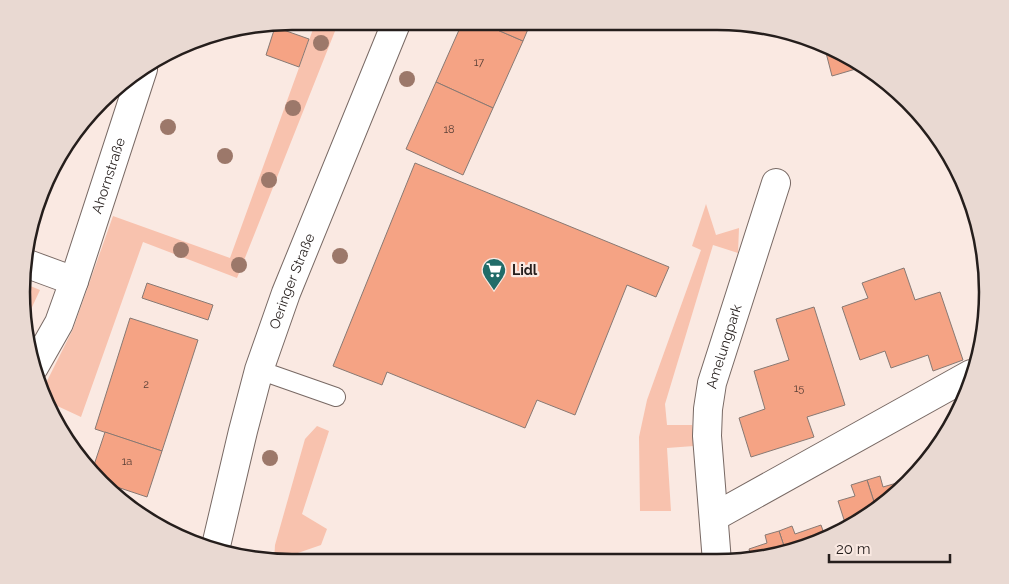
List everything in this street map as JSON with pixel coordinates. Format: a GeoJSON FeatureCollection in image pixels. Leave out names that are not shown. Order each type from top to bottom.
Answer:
{"type":"FeatureCollection","features":[{"type":"Feature","properties":{"kind":"street","name":"Oeringer Straße"},"geometry":{"type":"LineString","coordinates":[[217,543],[259,370],[286,293],[393,30]]}},
{"type":"Feature","properties":{"kind":"street","name":"Ahornstraße"},"geometry":{"type":"LineString","coordinates":[[39,359],[59,323],[140,79]]}},
{"type":"Feature","properties":{"kind":"street","name":"Amelungpark"},"geometry":{"type":"LineString","coordinates":[[716,554],[707,436],[710,390],[776,183]]}},
{"type":"Feature","properties":{"kind":"street"},"geometry":{"type":"LineString","coordinates":[[32,265],[74,281]]}},
{"type":"Feature","properties":{"kind":"street"},"geometry":{"type":"LineString","coordinates":[[714,517],[964,378]]}},
{"type":"Feature","properties":{"kind":"lane"},"geometry":{"type":"LineString","coordinates":[[259,370],[336,398]]}},
{"type":"Feature","properties":{"kind":"shaded area"},"geometry":{"type":"Polygon","coordinates":[[[313,30],[335,30],[237,278],[143,242],[81,417],[56,405],[46,382],[73,329],[113,216],[230,258],[313,30]]]}},
{"type":"Feature","properties":{"kind":"shaded area"},"geometry":{"type":"Polygon","coordinates":[[[706,204],[716,235],[739,228],[738,253],[713,245],[665,404],[667,425],[692,425],[694,446],[667,448],[671,511],[640,511],[639,437],[647,400],[701,250],[692,246],[706,204]]]}},
{"type":"Feature","properties":{"kind":"shaded area"},"geometry":{"type":"Polygon","coordinates":[[[30,286],[40,290],[31,309],[30,286]]]}},
{"type":"Feature","properties":{"kind":"shaded area"},"geometry":{"type":"Polygon","coordinates":[[[317,426],[329,431],[302,514],[327,529],[321,545],[295,554],[275,553],[275,545],[305,439],[317,426]]]}},
{"type":"Feature","properties":{"kind":"building"},"geometry":{"type":"Polygon","coordinates":[[[285,30],[309,39],[299,67],[266,55],[274,31],[285,30]]]}},
{"type":"Feature","properties":{"kind":"building"},"geometry":{"type":"Polygon","coordinates":[[[459,30],[498,30],[523,41],[493,108],[436,82],[459,30]]]}},
{"type":"Feature","properties":{"kind":"building"},"geometry":{"type":"Polygon","coordinates":[[[498,30],[528,30],[523,41],[498,30]]]}},
{"type":"Feature","properties":{"kind":"building"},"geometry":{"type":"Polygon","coordinates":[[[826,54],[855,69],[832,76],[826,54]]]}},
{"type":"Feature","properties":{"kind":"building"},"geometry":{"type":"Polygon","coordinates":[[[436,82],[493,108],[463,175],[406,149],[436,82]]]}},
{"type":"Feature","properties":{"kind":"building","name":"Lidl"},"geometry":{"type":"Polygon","coordinates":[[[415,163],[669,267],[656,297],[627,285],[575,415],[537,400],[525,428],[387,372],[382,385],[333,366],[415,163]]]}},
{"type":"Feature","properties":{"kind":"building"},"geometry":{"type":"Polygon","coordinates":[[[904,268],[915,300],[940,292],[963,360],[933,371],[928,355],[891,368],[885,351],[860,360],[842,307],[868,298],[862,283],[904,268]]]}},
{"type":"Feature","properties":{"kind":"building"},"geometry":{"type":"Polygon","coordinates":[[[147,283],[213,305],[208,320],[142,298],[147,283]]]}},
{"type":"Feature","properties":{"kind":"building"},"geometry":{"type":"Polygon","coordinates":[[[814,307],[845,405],[807,417],[814,437],[751,457],[739,418],[765,409],[754,371],[789,360],[776,319],[814,307]]]}},
{"type":"Feature","properties":{"kind":"building"},"geometry":{"type":"Polygon","coordinates":[[[130,318],[198,340],[162,451],[95,429],[130,318]]]}},
{"type":"Feature","properties":{"kind":"building"},"geometry":{"type":"Polygon","coordinates":[[[105,432],[162,451],[147,497],[117,487],[94,464],[105,432]]]}},
{"type":"Feature","properties":{"kind":"building"},"geometry":{"type":"Polygon","coordinates":[[[880,476],[883,487],[896,483],[874,502],[867,480],[880,476]]]}},
{"type":"Feature","properties":{"kind":"building"},"geometry":{"type":"Polygon","coordinates":[[[867,480],[874,502],[844,521],[838,501],[855,496],[851,485],[867,480]]]}},
{"type":"Feature","properties":{"kind":"building"},"geometry":{"type":"Polygon","coordinates":[[[821,525],[823,531],[784,545],[779,531],[792,526],[795,534],[821,525]]]}},
{"type":"Feature","properties":{"kind":"building"},"geometry":{"type":"Polygon","coordinates":[[[779,531],[784,545],[750,552],[749,549],[767,543],[765,535],[779,531]]]}},
{"type":"Feature","properties":{"kind":"place","name":"Lidl"},"geometry":{"type":"Point","coordinates":[494,291]}}]}
